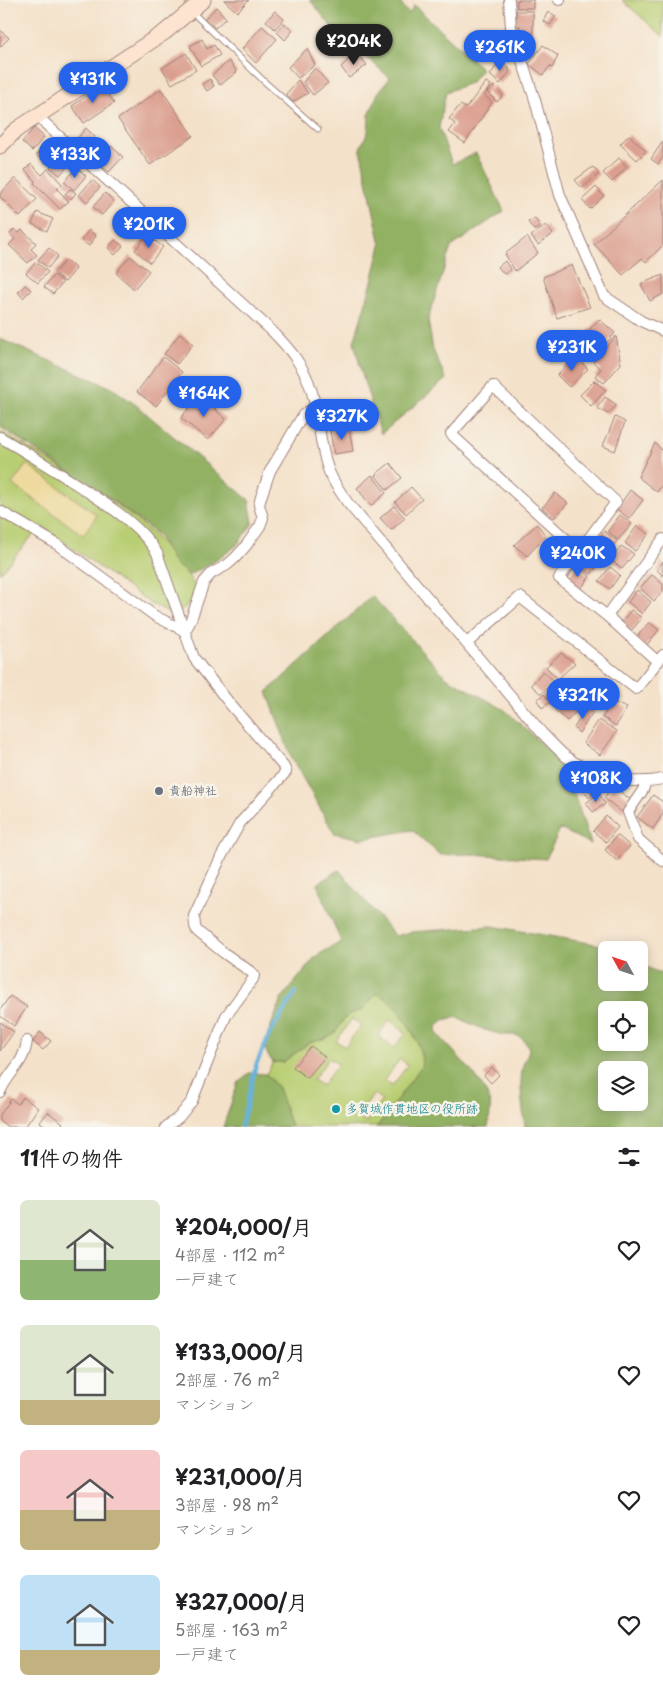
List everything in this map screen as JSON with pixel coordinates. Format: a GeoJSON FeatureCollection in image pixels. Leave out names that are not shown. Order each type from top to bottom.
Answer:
{"type":"FeatureCollection","features":[{"type":"Feature","properties":{"kind":"street"},"geometry":{"type":"LineString","coordinates":[[0,146],[16,130],[165,32],[203,0]]}},
{"type":"Feature","properties":{"kind":"street"},"geometry":{"type":"LineString","coordinates":[[508,0],[511,27],[535,100],[560,195],[600,288],[604,296],[641,321],[663,331]]}},
{"type":"Feature","properties":{"kind":"street"},"geometry":{"type":"LineString","coordinates":[[37,116],[287,346],[298,362],[311,388],[327,467],[333,481],[347,502],[521,709],[565,755],[588,769],[620,780],[646,781],[663,779]]}},
{"type":"Feature","properties":{"kind":"street"},"geometry":{"type":"LineString","coordinates":[[467,643],[520,597],[636,689],[660,658],[559,578],[616,502],[493,386],[451,434],[579,551]]}},
{"type":"Feature","properties":{"kind":"street"},"geometry":{"type":"LineString","coordinates":[[185,631],[204,582],[212,573],[235,558],[260,526],[263,518],[259,505],[270,471],[303,415],[314,407]]}},
{"type":"Feature","properties":{"kind":"street"},"geometry":{"type":"LineString","coordinates":[[0,437],[104,502],[144,536],[157,554],[191,652],[199,666],[284,767],[286,772],[240,823],[224,850],[194,916],[194,926],[197,931],[254,975],[226,1016],[192,1101],[179,1117],[166,1127]]}},
{"type":"Feature","properties":{"kind":"street"},"geometry":{"type":"LineString","coordinates":[[0,511],[55,543],[155,616],[185,631]]}},
{"type":"Feature","properties":{"kind":"street"},"geometry":{"type":"LineString","coordinates":[[607,616],[663,539]]}},
{"type":"Feature","properties":{"kind":"street"},"geometry":{"type":"LineString","coordinates":[[646,781],[644,790],[628,812],[638,839],[663,861]]}},
{"type":"Feature","properties":{"kind":"street"},"geometry":{"type":"LineString","coordinates":[[0,1092],[4,1082],[21,1062],[27,1041]]}},
{"type":"Feature","properties":{"kind":"lane"},"geometry":{"type":"LineString","coordinates":[[191,10],[266,83],[318,129]]}},
{"type":"Feature","properties":{"kind":"green space"},"geometry":{"type":"Polygon","coordinates":[[[310,0],[398,0],[409,14],[414,5],[482,69],[470,83],[446,92],[439,128],[452,164],[476,153],[504,211],[451,247],[428,319],[433,350],[446,379],[381,434],[363,378],[354,342],[381,245],[360,148],[368,132],[369,115],[378,93],[390,78],[330,25],[310,0]]]}},
{"type":"Feature","properties":{"kind":"green space"},"geometry":{"type":"Polygon","coordinates":[[[622,0],[663,0],[663,36],[622,0]]]}},
{"type":"Feature","properties":{"kind":"green space"},"geometry":{"type":"Polygon","coordinates":[[[0,339],[112,388],[136,405],[249,500],[253,523],[236,546],[212,563],[189,575],[174,563],[158,535],[114,501],[0,427],[0,339]]]}},
{"type":"Feature","properties":{"kind":"green space"},"geometry":{"type":"Polygon","coordinates":[[[0,431],[108,498],[134,517],[157,538],[178,562],[196,588],[189,604],[174,616],[150,603],[41,526],[0,573],[0,431]]]}},
{"type":"Feature","properties":{"kind":"green space"},"geometry":{"type":"Polygon","coordinates":[[[372,596],[446,677],[505,710],[580,779],[573,791],[591,844],[560,829],[546,859],[471,854],[440,855],[412,830],[362,839],[334,833],[292,759],[267,692],[372,596]]]}},
{"type":"Feature","properties":{"kind":"green space"},"geometry":{"type":"Polygon","coordinates":[[[339,870],[395,936],[412,932],[492,926],[598,944],[598,991],[648,991],[648,968],[663,975],[663,1127],[525,1127],[521,1078],[529,1048],[523,1039],[516,1035],[503,1035],[485,1030],[456,1017],[443,1020],[436,1028],[437,1033],[474,1074],[486,1092],[490,1106],[488,1127],[377,1127],[421,1067],[422,1059],[415,1037],[408,1025],[401,1014],[384,997],[376,994],[363,1009],[350,1014],[344,1019],[335,1033],[309,1043],[283,1062],[273,1062],[268,1056],[265,1047],[267,1036],[282,998],[316,956],[341,942],[317,884],[339,870]]]}},
{"type":"Feature","properties":{"kind":"green space"},"geometry":{"type":"Polygon","coordinates":[[[376,994],[384,997],[401,1013],[415,1036],[422,1059],[421,1067],[377,1127],[291,1127],[278,1088],[266,1074],[273,1062],[283,1062],[309,1043],[335,1033],[344,1019],[350,1014],[363,1009],[376,994]],[[352,1019],[336,1041],[345,1047],[361,1025],[352,1019]],[[389,1020],[378,1036],[394,1048],[406,1033],[389,1020]],[[329,1058],[313,1080],[322,1086],[338,1064],[329,1058]],[[400,1059],[384,1080],[392,1086],[408,1065],[400,1059]],[[374,1094],[358,1116],[366,1122],[382,1100],[374,1094]]]}},
{"type":"Feature","properties":{"kind":"green space"},"geometry":{"type":"Polygon","coordinates":[[[249,1073],[266,1074],[278,1088],[291,1127],[223,1127],[238,1082],[249,1073]]]}},
{"type":"Feature","properties":{"kind":"sand"},"geometry":{"type":"Polygon","coordinates":[[[27,464],[97,515],[83,535],[12,484],[27,464]]]}},
{"type":"Feature","properties":{"kind":"building"},"geometry":{"type":"Polygon","coordinates":[[[224,0],[249,0],[237,12],[224,0]]]}},
{"type":"Feature","properties":{"kind":"building"},"geometry":{"type":"Polygon","coordinates":[[[517,0],[533,0],[533,8],[517,8],[517,0]]]}},
{"type":"Feature","properties":{"kind":"building"},"geometry":{"type":"Polygon","coordinates":[[[216,7],[226,18],[215,28],[205,19],[216,7]]]}},
{"type":"Feature","properties":{"kind":"building"},"geometry":{"type":"Polygon","coordinates":[[[275,11],[284,19],[275,29],[266,21],[275,11]]]}},
{"type":"Feature","properties":{"kind":"building"},"geometry":{"type":"Polygon","coordinates":[[[516,11],[533,11],[533,38],[520,38],[520,26],[516,26],[516,11]]]}},
{"type":"Feature","properties":{"kind":"building"},"geometry":{"type":"Polygon","coordinates":[[[548,12],[556,16],[550,25],[543,21],[548,12]]]}},
{"type":"Feature","properties":{"kind":"building"},"geometry":{"type":"Polygon","coordinates":[[[284,23],[293,30],[285,40],[277,32],[284,23]]]}},
{"type":"Feature","properties":{"kind":"building"},"geometry":{"type":"Polygon","coordinates":[[[262,26],[277,39],[256,63],[242,49],[262,26]]]}},
{"type":"Feature","properties":{"kind":"building"},"geometry":{"type":"Polygon","coordinates":[[[0,30],[9,38],[0,47],[0,30]]]}},
{"type":"Feature","properties":{"kind":"building"},"geometry":{"type":"Polygon","coordinates":[[[202,39],[207,49],[214,45],[220,55],[201,66],[190,46],[202,39]]]}},
{"type":"Feature","properties":{"kind":"building"},"geometry":{"type":"Polygon","coordinates":[[[543,45],[558,56],[552,68],[550,66],[543,75],[529,64],[543,45]]]}},
{"type":"Feature","properties":{"kind":"building"},"geometry":{"type":"Polygon","coordinates":[[[307,49],[315,65],[298,78],[288,67],[307,49]]]}},
{"type":"Feature","properties":{"kind":"building"},"geometry":{"type":"Polygon","coordinates":[[[186,53],[196,70],[172,84],[162,68],[186,53]]]}},
{"type":"Feature","properties":{"kind":"building"},"geometry":{"type":"Polygon","coordinates":[[[356,53],[367,65],[349,78],[341,67],[356,53]]]}},
{"type":"Feature","properties":{"kind":"building"},"geometry":{"type":"Polygon","coordinates":[[[229,61],[237,72],[220,85],[212,75],[229,61]]]}},
{"type":"Feature","properties":{"kind":"building"},"geometry":{"type":"Polygon","coordinates":[[[500,61],[509,68],[509,73],[500,84],[490,75],[500,61]]]}},
{"type":"Feature","properties":{"kind":"building"},"geometry":{"type":"Polygon","coordinates":[[[315,68],[328,83],[313,95],[303,82],[315,68]]]}},
{"type":"Feature","properties":{"kind":"building"},"geometry":{"type":"Polygon","coordinates":[[[210,79],[214,86],[207,91],[202,84],[210,79]]]}},
{"type":"Feature","properties":{"kind":"building"},"geometry":{"type":"Polygon","coordinates":[[[298,80],[308,93],[293,102],[286,94],[298,80]]]}},
{"type":"Feature","properties":{"kind":"building"},"geometry":{"type":"Polygon","coordinates":[[[486,82],[491,85],[484,95],[492,102],[465,143],[449,132],[455,124],[449,119],[460,105],[466,108],[486,82]]]}},
{"type":"Feature","properties":{"kind":"building"},"geometry":{"type":"Polygon","coordinates":[[[102,85],[114,103],[84,123],[72,106],[102,85]]]}},
{"type":"Feature","properties":{"kind":"building"},"geometry":{"type":"Polygon","coordinates":[[[494,86],[503,95],[497,102],[487,92],[494,86]]]}},
{"type":"Feature","properties":{"kind":"building"},"geometry":{"type":"Polygon","coordinates":[[[161,89],[193,136],[150,165],[118,119],[161,89]]]}},
{"type":"Feature","properties":{"kind":"building"},"geometry":{"type":"Polygon","coordinates":[[[34,128],[44,137],[32,151],[22,142],[34,128]]]}},
{"type":"Feature","properties":{"kind":"building"},"geometry":{"type":"Polygon","coordinates":[[[86,128],[95,137],[84,149],[75,141],[86,128]]]}},
{"type":"Feature","properties":{"kind":"building"},"geometry":{"type":"Polygon","coordinates":[[[629,135],[646,151],[637,160],[620,144],[629,135]]]}},
{"type":"Feature","properties":{"kind":"building"},"geometry":{"type":"Polygon","coordinates":[[[48,141],[57,148],[46,163],[36,155],[48,141]]]}},
{"type":"Feature","properties":{"kind":"building"},"geometry":{"type":"Polygon","coordinates":[[[663,141],[663,157],[658,164],[651,159],[663,141]]]}},
{"type":"Feature","properties":{"kind":"building"},"geometry":{"type":"Polygon","coordinates":[[[111,146],[123,157],[109,172],[97,162],[111,146]]]}},
{"type":"Feature","properties":{"kind":"building"},"geometry":{"type":"Polygon","coordinates":[[[62,152],[72,161],[60,175],[50,167],[62,152]]]}},
{"type":"Feature","properties":{"kind":"building"},"geometry":{"type":"Polygon","coordinates":[[[619,158],[627,167],[612,182],[603,173],[619,158]]]}},
{"type":"Feature","properties":{"kind":"building"},"geometry":{"type":"Polygon","coordinates":[[[31,164],[42,175],[48,169],[62,184],[57,189],[69,201],[60,209],[34,183],[35,181],[25,170],[31,164]]]}},
{"type":"Feature","properties":{"kind":"building"},"geometry":{"type":"Polygon","coordinates":[[[593,167],[599,174],[582,188],[575,180],[593,167]]]}},
{"type":"Feature","properties":{"kind":"building"},"geometry":{"type":"Polygon","coordinates":[[[77,168],[86,176],[74,190],[64,182],[77,168]]]}},
{"type":"Feature","properties":{"kind":"building"},"geometry":{"type":"Polygon","coordinates":[[[15,178],[37,199],[20,217],[0,197],[0,194],[15,178]]]}},
{"type":"Feature","properties":{"kind":"building"},"geometry":{"type":"Polygon","coordinates":[[[92,180],[100,187],[87,202],[79,195],[92,180]]]}},
{"type":"Feature","properties":{"kind":"building"},"geometry":{"type":"Polygon","coordinates":[[[663,180],[663,245],[646,262],[642,258],[623,275],[594,244],[663,180]]]}},
{"type":"Feature","properties":{"kind":"building"},"geometry":{"type":"Polygon","coordinates":[[[596,187],[604,196],[590,209],[582,200],[596,187]]]}},
{"type":"Feature","properties":{"kind":"building"},"geometry":{"type":"Polygon","coordinates":[[[70,189],[76,193],[71,199],[65,194],[70,189]]]}},
{"type":"Feature","properties":{"kind":"building"},"geometry":{"type":"Polygon","coordinates":[[[105,193],[114,201],[102,215],[93,207],[105,193]]]}},
{"type":"Feature","properties":{"kind":"building"},"geometry":{"type":"Polygon","coordinates":[[[37,212],[53,219],[47,231],[32,224],[37,212]]]}},
{"type":"Feature","properties":{"kind":"building"},"geometry":{"type":"Polygon","coordinates":[[[535,218],[540,227],[534,230],[528,222],[535,218]]]}},
{"type":"Feature","properties":{"kind":"building"},"geometry":{"type":"Polygon","coordinates":[[[546,225],[553,234],[538,245],[531,236],[546,225]]]}},
{"type":"Feature","properties":{"kind":"building"},"geometry":{"type":"Polygon","coordinates":[[[14,229],[19,233],[22,230],[36,243],[31,249],[37,255],[28,263],[9,245],[15,239],[10,234],[14,229]]]}},
{"type":"Feature","properties":{"kind":"building"},"geometry":{"type":"Polygon","coordinates":[[[89,230],[96,236],[89,246],[81,240],[89,230]]]}},
{"type":"Feature","properties":{"kind":"building"},"geometry":{"type":"Polygon","coordinates":[[[147,235],[163,247],[150,263],[135,250],[147,235]]]}},
{"type":"Feature","properties":{"kind":"building"},"geometry":{"type":"Polygon","coordinates":[[[527,237],[538,253],[515,271],[505,254],[527,237]]]}},
{"type":"Feature","properties":{"kind":"building"},"geometry":{"type":"Polygon","coordinates":[[[115,240],[123,246],[115,255],[108,248],[115,240]]]}},
{"type":"Feature","properties":{"kind":"building"},"geometry":{"type":"Polygon","coordinates":[[[49,248],[58,256],[48,268],[38,260],[49,248]]]}},
{"type":"Feature","properties":{"kind":"building"},"geometry":{"type":"Polygon","coordinates":[[[130,256],[149,271],[134,289],[116,273],[130,256]]]}},
{"type":"Feature","properties":{"kind":"building"},"geometry":{"type":"Polygon","coordinates":[[[66,260],[76,269],[65,282],[54,273],[66,260]]]}},
{"type":"Feature","properties":{"kind":"building"},"geometry":{"type":"Polygon","coordinates":[[[505,261],[511,270],[504,274],[498,267],[505,261]]]}},
{"type":"Feature","properties":{"kind":"building"},"geometry":{"type":"Polygon","coordinates":[[[36,262],[48,272],[38,283],[26,273],[36,262]]]}},
{"type":"Feature","properties":{"kind":"building"},"geometry":{"type":"Polygon","coordinates":[[[572,265],[590,307],[557,318],[543,277],[572,265]]]}},
{"type":"Feature","properties":{"kind":"building"},"geometry":{"type":"Polygon","coordinates":[[[54,275],[63,282],[53,294],[44,287],[54,275]]]}},
{"type":"Feature","properties":{"kind":"building"},"geometry":{"type":"Polygon","coordinates":[[[663,275],[663,294],[650,301],[641,284],[663,275]]]}},
{"type":"Feature","properties":{"kind":"building"},"geometry":{"type":"Polygon","coordinates":[[[25,285],[31,290],[23,298],[18,292],[25,285]]]}},
{"type":"Feature","properties":{"kind":"building"},"geometry":{"type":"Polygon","coordinates":[[[599,319],[615,333],[591,361],[575,346],[599,319]]]}},
{"type":"Feature","properties":{"kind":"building"},"geometry":{"type":"Polygon","coordinates":[[[180,333],[193,344],[177,364],[164,354],[180,333]]]}},
{"type":"Feature","properties":{"kind":"building"},"geometry":{"type":"Polygon","coordinates":[[[616,336],[621,364],[604,383],[595,376],[601,369],[593,362],[616,336]]]}},
{"type":"Feature","properties":{"kind":"building"},"geometry":{"type":"Polygon","coordinates":[[[575,356],[588,369],[569,387],[557,375],[575,356]]]}},
{"type":"Feature","properties":{"kind":"building"},"geometry":{"type":"Polygon","coordinates":[[[163,357],[182,372],[156,406],[137,392],[163,357]]]}},
{"type":"Feature","properties":{"kind":"building"},"geometry":{"type":"Polygon","coordinates":[[[594,381],[606,390],[591,406],[580,395],[594,381]]]}},
{"type":"Feature","properties":{"kind":"building"},"geometry":{"type":"Polygon","coordinates":[[[210,396],[219,403],[214,409],[226,419],[208,440],[181,418],[195,400],[202,406],[210,396]]]}},
{"type":"Feature","properties":{"kind":"building"},"geometry":{"type":"Polygon","coordinates":[[[605,397],[617,405],[608,414],[597,408],[605,397]]]}},
{"type":"Feature","properties":{"kind":"building"},"geometry":{"type":"Polygon","coordinates":[[[615,417],[625,422],[615,451],[603,446],[615,417]]]}},
{"type":"Feature","properties":{"kind":"building"},"geometry":{"type":"Polygon","coordinates":[[[349,428],[353,451],[334,454],[330,431],[349,428]]]}},
{"type":"Feature","properties":{"kind":"building"},"geometry":{"type":"Polygon","coordinates":[[[655,443],[663,451],[663,484],[657,492],[638,477],[655,443]]]}},
{"type":"Feature","properties":{"kind":"building"},"geometry":{"type":"Polygon","coordinates":[[[390,463],[402,478],[387,490],[375,475],[390,463]]]}},
{"type":"Feature","properties":{"kind":"building"},"geometry":{"type":"Polygon","coordinates":[[[372,475],[386,493],[371,506],[357,488],[372,475]]]}},
{"type":"Feature","properties":{"kind":"building"},"geometry":{"type":"Polygon","coordinates":[[[411,487],[422,499],[406,514],[395,502],[411,487]]]}},
{"type":"Feature","properties":{"kind":"building"},"geometry":{"type":"Polygon","coordinates":[[[630,490],[643,500],[629,519],[617,509],[630,490]]]}},
{"type":"Feature","properties":{"kind":"building"},"geometry":{"type":"Polygon","coordinates":[[[555,493],[568,503],[554,518],[542,508],[555,493]]]}},
{"type":"Feature","properties":{"kind":"building"},"geometry":{"type":"Polygon","coordinates":[[[394,506],[405,518],[391,530],[380,518],[394,506]]]}},
{"type":"Feature","properties":{"kind":"building"},"geometry":{"type":"Polygon","coordinates":[[[620,515],[632,524],[618,540],[608,531],[620,515]]]}},
{"type":"Feature","properties":{"kind":"building"},"geometry":{"type":"Polygon","coordinates":[[[537,524],[546,536],[527,556],[514,545],[537,524]]]}},
{"type":"Feature","properties":{"kind":"building"},"geometry":{"type":"Polygon","coordinates":[[[637,526],[649,534],[635,551],[625,543],[637,526]]]}},
{"type":"Feature","properties":{"kind":"building"},"geometry":{"type":"Polygon","coordinates":[[[604,531],[617,541],[606,554],[593,546],[604,531]]]}},
{"type":"Feature","properties":{"kind":"building"},"geometry":{"type":"Polygon","coordinates":[[[621,546],[634,554],[622,569],[611,560],[621,546]]]}},
{"type":"Feature","properties":{"kind":"building"},"geometry":{"type":"Polygon","coordinates":[[[591,548],[603,558],[591,574],[579,565],[591,548]]]}},
{"type":"Feature","properties":{"kind":"building"},"geometry":{"type":"Polygon","coordinates":[[[663,561],[663,576],[657,570],[663,561]]]}},
{"type":"Feature","properties":{"kind":"building"},"geometry":{"type":"Polygon","coordinates":[[[576,566],[590,576],[580,590],[566,581],[576,566]]]}},
{"type":"Feature","properties":{"kind":"building"},"geometry":{"type":"Polygon","coordinates":[[[610,567],[620,575],[610,589],[599,581],[610,567]]]}},
{"type":"Feature","properties":{"kind":"building"},"geometry":{"type":"Polygon","coordinates":[[[652,575],[663,584],[663,591],[654,601],[640,588],[652,575]]]}},
{"type":"Feature","properties":{"kind":"building"},"geometry":{"type":"Polygon","coordinates":[[[637,590],[651,602],[642,614],[628,602],[637,590]]]}},
{"type":"Feature","properties":{"kind":"building"},"geometry":{"type":"Polygon","coordinates":[[[631,610],[642,618],[631,631],[621,623],[631,610]]]}},
{"type":"Feature","properties":{"kind":"building"},"geometry":{"type":"Polygon","coordinates":[[[649,622],[659,630],[645,647],[636,638],[649,622]]]}},
{"type":"Feature","properties":{"kind":"building"},"geometry":{"type":"Polygon","coordinates":[[[561,653],[575,663],[558,679],[546,667],[561,653]]]}},
{"type":"Feature","properties":{"kind":"building"},"geometry":{"type":"Polygon","coordinates":[[[543,671],[554,681],[541,694],[531,685],[543,671]]]}},
{"type":"Feature","properties":{"kind":"building"},"geometry":{"type":"Polygon","coordinates":[[[569,693],[582,706],[567,721],[555,710],[569,693]]]}},
{"type":"Feature","properties":{"kind":"building"},"geometry":{"type":"Polygon","coordinates":[[[544,694],[550,702],[542,708],[537,700],[544,694]]]}},
{"type":"Feature","properties":{"kind":"building"},"geometry":{"type":"Polygon","coordinates":[[[613,702],[627,708],[616,726],[602,717],[613,702]]]}},
{"type":"Feature","properties":{"kind":"building"},"geometry":{"type":"Polygon","coordinates":[[[586,708],[593,712],[579,733],[574,728],[586,708]]]}},
{"type":"Feature","properties":{"kind":"building"},"geometry":{"type":"Polygon","coordinates":[[[599,720],[617,731],[600,755],[583,743],[599,720]]]}},
{"type":"Feature","properties":{"kind":"building"},"geometry":{"type":"Polygon","coordinates":[[[592,779],[601,788],[589,798],[581,787],[592,779]]]}},
{"type":"Feature","properties":{"kind":"building"},"geometry":{"type":"Polygon","coordinates":[[[613,786],[631,800],[622,812],[604,798],[613,786]]]}},
{"type":"Feature","properties":{"kind":"building"},"geometry":{"type":"Polygon","coordinates":[[[599,793],[605,804],[593,812],[586,803],[599,793]]]}},
{"type":"Feature","properties":{"kind":"building"},"geometry":{"type":"Polygon","coordinates":[[[653,795],[663,802],[663,814],[653,829],[637,817],[653,795]]]}},
{"type":"Feature","properties":{"kind":"building"},"geometry":{"type":"Polygon","coordinates":[[[606,816],[618,827],[606,842],[593,831],[606,816]]]}},
{"type":"Feature","properties":{"kind":"building"},"geometry":{"type":"Polygon","coordinates":[[[617,835],[630,846],[617,861],[605,850],[617,835]]]}},
{"type":"Feature","properties":{"kind":"building"},"geometry":{"type":"Polygon","coordinates":[[[10,996],[27,1007],[14,1026],[0,1016],[0,1010],[10,996]]]}},
{"type":"Feature","properties":{"kind":"building"},"geometry":{"type":"Polygon","coordinates":[[[0,1022],[14,1032],[0,1051],[0,1022]]]}},
{"type":"Feature","properties":{"kind":"building"},"geometry":{"type":"Polygon","coordinates":[[[40,1032],[51,1041],[43,1050],[33,1042],[40,1032]]]}},
{"type":"Feature","properties":{"kind":"building"},"geometry":{"type":"Polygon","coordinates":[[[311,1046],[325,1057],[307,1078],[293,1067],[311,1046]]]}},
{"type":"Feature","properties":{"kind":"building"},"geometry":{"type":"Polygon","coordinates":[[[492,1067],[499,1075],[491,1083],[484,1075],[492,1067]]]}},
{"type":"Feature","properties":{"kind":"building"},"geometry":{"type":"Polygon","coordinates":[[[23,1097],[38,1108],[25,1127],[8,1127],[0,1121],[0,1115],[11,1099],[18,1104],[23,1097]]]}},
{"type":"Feature","properties":{"kind":"building"},"geometry":{"type":"Polygon","coordinates":[[[48,1112],[63,1123],[60,1127],[47,1127],[40,1122],[48,1112]]]}},
{"type":"Feature","properties":{"kind":"waterway"},"geometry":{"type":"LineString","coordinates":[[241,1127],[256,1065],[270,1033],[296,992]]}},
{"type":"Feature","properties":{"kind":"place","name":"貴船神社"},"geometry":{"type":"Point","coordinates":[159,791]}},
{"type":"Feature","properties":{"kind":"place","name":"多賀城作貫地区の役所跡"},"geometry":{"type":"Point","coordinates":[336,1109]}}]}
